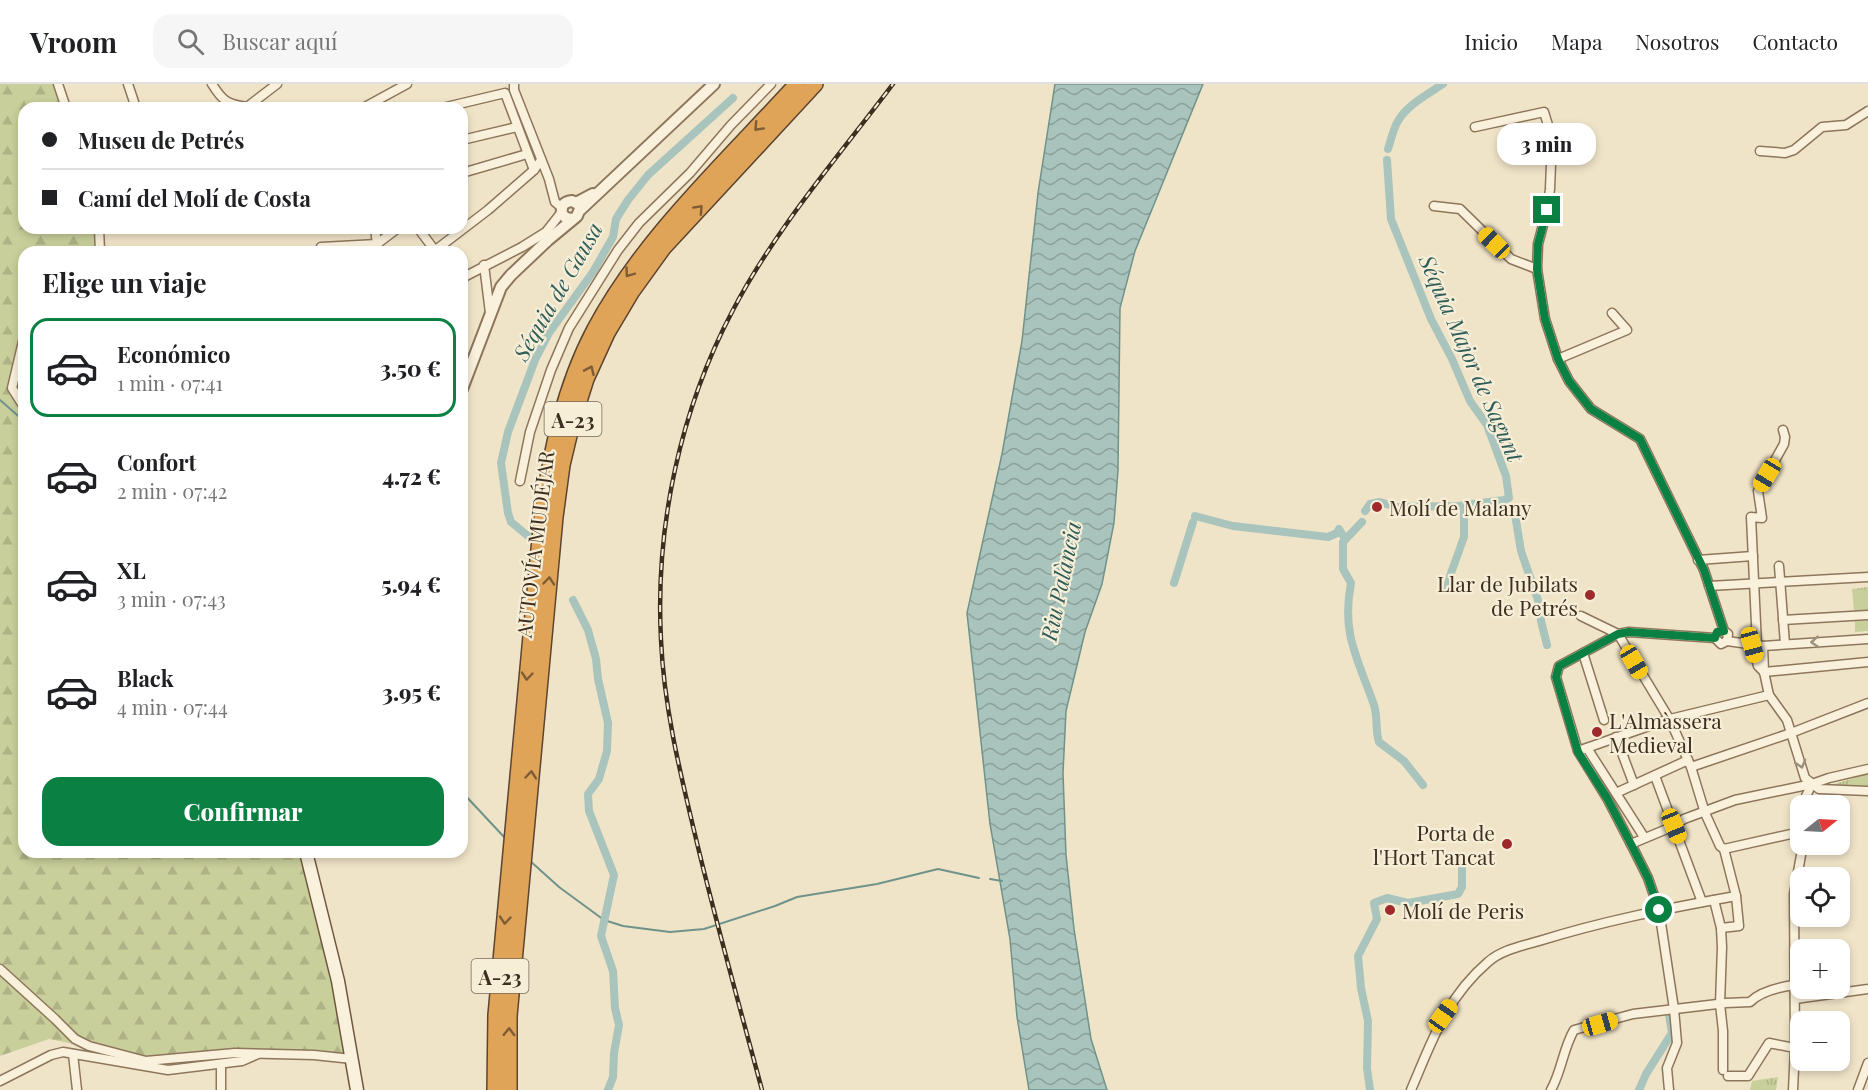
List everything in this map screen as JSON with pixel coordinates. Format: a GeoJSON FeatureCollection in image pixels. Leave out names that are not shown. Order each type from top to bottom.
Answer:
{"type":"FeatureCollection","features":[{"type":"Feature","properties":{"kind":"highway","name":"AUTOVÍA MUDÉJAR"},"geometry":{"type":"LineString","coordinates":[[509,1090],[509,1016],[516,864],[514,818],[542,517],[549,465],[561,416],[574,375],[594,330],[621,285],[652,242],[797,84]]}},
{"type":"Feature","properties":{"kind":"highway","name":"AUTOVÍA MUDÉJAR"},"geometry":{"type":"LineString","coordinates":[[495,1090],[496,1015],[516,864],[525,833],[557,506],[562,465],[572,423],[586,379],[608,333],[632,291],[663,248],[815,84]]}},
{"type":"Feature","properties":{"kind":"main road"},"geometry":{"type":"LineString","coordinates":[[307,858],[338,981],[357,1090]]}},
{"type":"Feature","properties":{"kind":"street"},"geometry":{"type":"LineString","coordinates":[[58,84],[64,102]]}},
{"type":"Feature","properties":{"kind":"street"},"geometry":{"type":"LineString","coordinates":[[128,84],[134,102]]}},
{"type":"Feature","properties":{"kind":"street"},"geometry":{"type":"LineString","coordinates":[[212,84],[227,102]]}},
{"type":"Feature","properties":{"kind":"street"},"geometry":{"type":"LineString","coordinates":[[254,102],[277,84]]}},
{"type":"Feature","properties":{"kind":"street"},"geometry":{"type":"LineString","coordinates":[[374,102],[407,84]]}},
{"type":"Feature","properties":{"kind":"street"},"geometry":{"type":"LineString","coordinates":[[514,84],[514,90],[549,180],[568,210]]}},
{"type":"Feature","properties":{"kind":"street"},"geometry":{"type":"LineString","coordinates":[[468,275],[546,232],[568,210],[604,188],[714,84]]}},
{"type":"Feature","properties":{"kind":"street"},"geometry":{"type":"LineString","coordinates":[[520,481],[530,432],[551,370],[569,328],[618,250],[639,223],[690,173],[731,125],[771,84]]}},
{"type":"Feature","properties":{"kind":"street"},"geometry":{"type":"LineString","coordinates":[[467,102],[505,93],[534,170]]}},
{"type":"Feature","properties":{"kind":"street"},"geometry":{"type":"LineString","coordinates":[[1760,152],[1785,153],[1794,150],[1822,126],[1846,125],[1868,111]]}},
{"type":"Feature","properties":{"kind":"street"},"geometry":{"type":"LineString","coordinates":[[1475,127],[1544,112],[1551,132],[1550,189],[1538,244],[1537,269],[1545,319],[1558,359],[1569,381],[1591,409],[1640,439],[1698,560],[1724,631],[1728,634],[1727,642]]}},
{"type":"Feature","properties":{"kind":"street"},"geometry":{"type":"LineString","coordinates":[[468,139],[517,127]]}},
{"type":"Feature","properties":{"kind":"street"},"geometry":{"type":"LineString","coordinates":[[468,171],[527,154]]}},
{"type":"Feature","properties":{"kind":"street"},"geometry":{"type":"LineString","coordinates":[[468,225],[534,170],[541,160]]}},
{"type":"Feature","properties":{"kind":"street"},"geometry":{"type":"LineString","coordinates":[[1434,207],[1460,209],[1511,259],[1537,269]]}},
{"type":"Feature","properties":{"kind":"street"},"geometry":{"type":"LineString","coordinates":[[468,373],[501,287],[548,240],[568,210]]}},
{"type":"Feature","properties":{"kind":"street"},"geometry":{"type":"LineString","coordinates":[[379,246],[392,234]]}},
{"type":"Feature","properties":{"kind":"street"},"geometry":{"type":"LineString","coordinates":[[441,246],[457,234]]}},
{"type":"Feature","properties":{"kind":"street"},"geometry":{"type":"LineString","coordinates":[[484,266],[490,315]]}},
{"type":"Feature","properties":{"kind":"street"},"geometry":{"type":"LineString","coordinates":[[1558,359],[1627,330],[1612,313]]}},
{"type":"Feature","properties":{"kind":"street"},"geometry":{"type":"LineString","coordinates":[[18,362],[12,388],[18,398]]}},
{"type":"Feature","properties":{"kind":"street"},"geometry":{"type":"LineString","coordinates":[[1783,430],[1784,444],[1758,491],[1762,518],[1751,517],[1757,645],[1769,695],[1787,720],[1805,778],[1819,789],[1868,791]]}},
{"type":"Feature","properties":{"kind":"street"},"geometry":{"type":"LineString","coordinates":[[1698,560],[1753,556]]}},
{"type":"Feature","properties":{"kind":"street"},"geometry":{"type":"LineString","coordinates":[[1779,566],[1785,644]]}},
{"type":"Feature","properties":{"kind":"street"},"geometry":{"type":"LineString","coordinates":[[1709,586],[1868,577]]}},
{"type":"Feature","properties":{"kind":"street"},"geometry":{"type":"LineString","coordinates":[[1783,620],[1868,615]]}},
{"type":"Feature","properties":{"kind":"street"},"geometry":{"type":"LineString","coordinates":[[1581,616],[1618,634],[1670,720],[1689,763],[1705,811],[1720,846],[1724,849],[1736,896],[1739,926],[1720,928]]}},
{"type":"Feature","properties":{"kind":"street"},"geometry":{"type":"LineString","coordinates":[[1715,638],[1717,632],[1724,631]]}},
{"type":"Feature","properties":{"kind":"street"},"geometry":{"type":"LineString","coordinates":[[1669,1090],[1667,1068],[1677,1043],[1659,910],[1648,878],[1631,844],[1607,798],[1578,752],[1556,677],[1559,666],[1618,634],[1629,632],[1715,638],[1719,643],[1757,645],[1868,639]]}},
{"type":"Feature","properties":{"kind":"street"},"geometry":{"type":"LineString","coordinates":[[1583,653],[1604,720]]}},
{"type":"Feature","properties":{"kind":"street"},"geometry":{"type":"LineString","coordinates":[[1764,672],[1868,662]]}},
{"type":"Feature","properties":{"kind":"street"},"geometry":{"type":"LineString","coordinates":[[1578,752],[1670,720],[1769,695]]}},
{"type":"Feature","properties":{"kind":"street"},"geometry":{"type":"LineString","coordinates":[[1616,793],[1689,763],[1791,732],[1868,703]]}},
{"type":"Feature","properties":{"kind":"street"},"geometry":{"type":"LineString","coordinates":[[1616,737],[1634,785]]}},
{"type":"Feature","properties":{"kind":"street"},"geometry":{"type":"LineString","coordinates":[[1587,748],[1644,837]]}},
{"type":"Feature","properties":{"kind":"street"},"geometry":{"type":"LineString","coordinates":[[1631,844],[1674,826],[1684,819],[1735,801],[1868,769]]}},
{"type":"Feature","properties":{"kind":"street"},"geometry":{"type":"LineString","coordinates":[[1655,776],[1702,902]]}},
{"type":"Feature","properties":{"kind":"street"},"geometry":{"type":"LineString","coordinates":[[1837,776],[1838,790]]}},
{"type":"Feature","properties":{"kind":"street"},"geometry":{"type":"LineString","coordinates":[[1806,795],[1812,784]]}},
{"type":"Feature","properties":{"kind":"street"},"geometry":{"type":"LineString","coordinates":[[1724,849],[1790,834]]}},
{"type":"Feature","properties":{"kind":"street"},"geometry":{"type":"LineString","coordinates":[[1794,939],[1794,894],[1801,855]]}},
{"type":"Feature","properties":{"kind":"street"},"geometry":{"type":"LineString","coordinates":[[1410,1090],[1443,1016],[1462,988],[1490,960],[1504,952],[1574,930],[1659,910],[1736,896]]}},
{"type":"Feature","properties":{"kind":"street"},"geometry":{"type":"LineString","coordinates":[[1714,900],[1722,947],[1720,1004],[1726,1073],[1748,1076],[1769,1043],[1790,1047]]}},
{"type":"Feature","properties":{"kind":"street"},"geometry":{"type":"LineString","coordinates":[[0,969],[75,1039],[89,1046],[146,1061],[236,1053],[314,1055],[352,1059]]}},
{"type":"Feature","properties":{"kind":"street"},"geometry":{"type":"LineString","coordinates":[[1551,1090],[1560,1072],[1567,1042],[1574,1029],[1633,1014],[1750,1002],[1780,987],[1790,986]]}},
{"type":"Feature","properties":{"kind":"street"},"geometry":{"type":"LineString","coordinates":[[1850,991],[1868,989]]}},
{"type":"Feature","properties":{"kind":"street"},"geometry":{"type":"LineString","coordinates":[[1795,999],[1795,1011]]}},
{"type":"Feature","properties":{"kind":"street"},"geometry":{"type":"LineString","coordinates":[[0,1081],[51,1054],[63,1052],[168,1070],[242,1061],[259,1054]]}},
{"type":"Feature","properties":{"kind":"street"},"geometry":{"type":"LineString","coordinates":[[73,1054],[77,1090]]}},
{"type":"Feature","properties":{"kind":"street"},"geometry":{"type":"LineString","coordinates":[[1858,1090],[1868,1063]]}},
{"type":"Feature","properties":{"kind":"street"},"geometry":{"type":"LineString","coordinates":[[221,1064],[221,1090]]}},
{"type":"Feature","properties":{"kind":"street"},"geometry":{"type":"LineString","coordinates":[[1792,1090],[1793,1071]]}},
{"type":"Feature","properties":{"kind":"green space"},"geometry":{"type":"Polygon","coordinates":[[[0,84],[62,84],[66,102],[18,102],[18,234],[97,234],[99,246],[18,246],[18,858],[307,858],[352,1059],[213,1056],[172,1059],[128,1055],[49,1039],[0,1056],[0,84]]]}},
{"type":"Feature","properties":{"kind":"green space"},"geometry":{"type":"Polygon","coordinates":[[[1868,587],[1868,610],[1854,612],[1852,589],[1868,587]]]}},
{"type":"Feature","properties":{"kind":"green space"},"geometry":{"type":"Polygon","coordinates":[[[1868,620],[1868,631],[1855,632],[1855,621],[1868,620]]]}},
{"type":"Feature","properties":{"kind":"green space"},"geometry":{"type":"Polygon","coordinates":[[[1868,774],[1868,787],[1824,787],[1868,774]]]}},
{"type":"Feature","properties":{"kind":"green space"},"geometry":{"type":"Polygon","coordinates":[[[1778,1077],[1776,1090],[1750,1090],[1752,1081],[1778,1077]]]}},
{"type":"Feature","properties":{"kind":"water","name":"Riu Palància"},"geometry":{"type":"Polygon","coordinates":[[[1055,84],[1203,84],[1135,251],[1120,308],[1118,470],[1114,523],[1102,584],[1085,632],[1066,711],[1063,773],[1066,855],[1074,929],[1091,1039],[1107,1090],[1029,1090],[1017,1017],[1010,939],[990,824],[967,613],[1002,454],[1022,341],[1038,193],[1055,84]]]}},
{"type":"Feature","properties":{"kind":"waterway","name":"Séquia Major de Sagunt"},"geometry":{"type":"LineString","coordinates":[[1388,149],[1395,127],[1402,115],[1418,100],[1443,84]]}},
{"type":"Feature","properties":{"kind":"waterway","name":"Séquia de Gausa"},"geometry":{"type":"LineString","coordinates":[[528,536],[511,522],[501,463],[508,432],[535,360],[549,333],[593,272],[613,237],[616,219],[628,200],[648,175],[733,98]]}},
{"type":"Feature","properties":{"kind":"waterway","name":"Séquia Major de Sagunt"},"geometry":{"type":"LineString","coordinates":[[1365,511],[1370,504],[1380,502],[1396,507],[1458,506],[1509,498],[1506,476],[1487,425],[1470,401],[1431,319],[1391,219],[1387,160]]}},
{"type":"Feature","properties":{"kind":"waterway"},"geometry":{"type":"LineString","coordinates":[[0,400],[18,416]]}},
{"type":"Feature","properties":{"kind":"waterway"},"geometry":{"type":"LineString","coordinates":[[1447,589],[1464,537],[1464,511],[1493,507],[1514,508],[1521,551],[1540,606],[1547,645]]}},
{"type":"Feature","properties":{"kind":"waterway"},"geometry":{"type":"LineString","coordinates":[[1195,516],[1233,526],[1328,537],[1337,533],[1339,529],[1345,539]]}},
{"type":"Feature","properties":{"kind":"waterway"},"geometry":{"type":"LineString","coordinates":[[1174,583],[1193,522]]}},
{"type":"Feature","properties":{"kind":"waterway","name":"Séquia Major de Sagunt"},"geometry":{"type":"LineString","coordinates":[[1362,522],[1343,542],[1343,569],[1351,583],[1348,617],[1353,646],[1374,705],[1379,742],[1404,761],[1423,785]]}},
{"type":"Feature","properties":{"kind":"waterway","name":"Séquia de Gausa"},"geometry":{"type":"LineString","coordinates":[[573,600],[588,630],[608,723],[607,751],[599,779],[588,794],[589,811],[614,875],[601,936],[613,971],[615,1008],[619,1025],[613,1077],[608,1090]]}},
{"type":"Feature","properties":{"kind":"waterway"},"geometry":{"type":"LineString","coordinates":[[468,798],[505,838]]}},
{"type":"Feature","properties":{"kind":"waterway","name":"Séquia Major de Sagunt"},"geometry":{"type":"LineString","coordinates":[[1370,1090],[1367,1068],[1368,1021],[1361,988],[1358,956],[1377,919],[1374,903],[1387,898],[1408,903],[1458,894],[1462,887],[1462,858]]}},
{"type":"Feature","properties":{"kind":"waterway"},"geometry":{"type":"LineString","coordinates":[[529,860],[559,887],[604,920],[623,926],[670,932],[704,929],[797,897],[877,884],[938,869],[979,878]]}},
{"type":"Feature","properties":{"kind":"waterway"},"geometry":{"type":"LineString","coordinates":[[990,879],[1002,881]]}},
{"type":"Feature","properties":{"kind":"waterway"},"geometry":{"type":"LineString","coordinates":[[1639,1090],[1646,1074],[1672,1033],[1669,1015]]}},
{"type":"Feature","properties":{"kind":"railway"},"geometry":{"type":"LineString","coordinates":[[762,1090],[705,874],[669,717],[661,640],[660,597],[667,512],[685,429],[714,348],[733,310],[768,250],[893,84]]}},
{"type":"Feature","properties":{"kind":"place","name":"Molí de Malany"},"geometry":{"type":"Point","coordinates":[1377,507]}},
{"type":"Feature","properties":{"kind":"place","name":"Llar de Jubilats de Petrés"},"geometry":{"type":"Point","coordinates":[1590,595]}},
{"type":"Feature","properties":{"kind":"place","name":"L'Almàssera Medieval"},"geometry":{"type":"Point","coordinates":[1597,732]}},
{"type":"Feature","properties":{"kind":"place","name":"Porta de l'Hort Tancat"},"geometry":{"type":"Point","coordinates":[1507,844]}},
{"type":"Feature","properties":{"kind":"place","name":"Molí de Peris"},"geometry":{"type":"Point","coordinates":[1390,910]}},
{"type":"Feature","properties":{"kind":"route"},"geometry":{"type":"LineString","coordinates":[[1547,210],[1538,244],[1537,269],[1545,319],[1558,359],[1569,381],[1591,409],[1640,439],[1704,570],[1724,631],[1717,632],[1715,638],[1629,632],[1618,634],[1559,666],[1557,671],[1556,677],[1578,752],[1607,798],[1634,850],[1648,878],[1659,910]]}}]}
